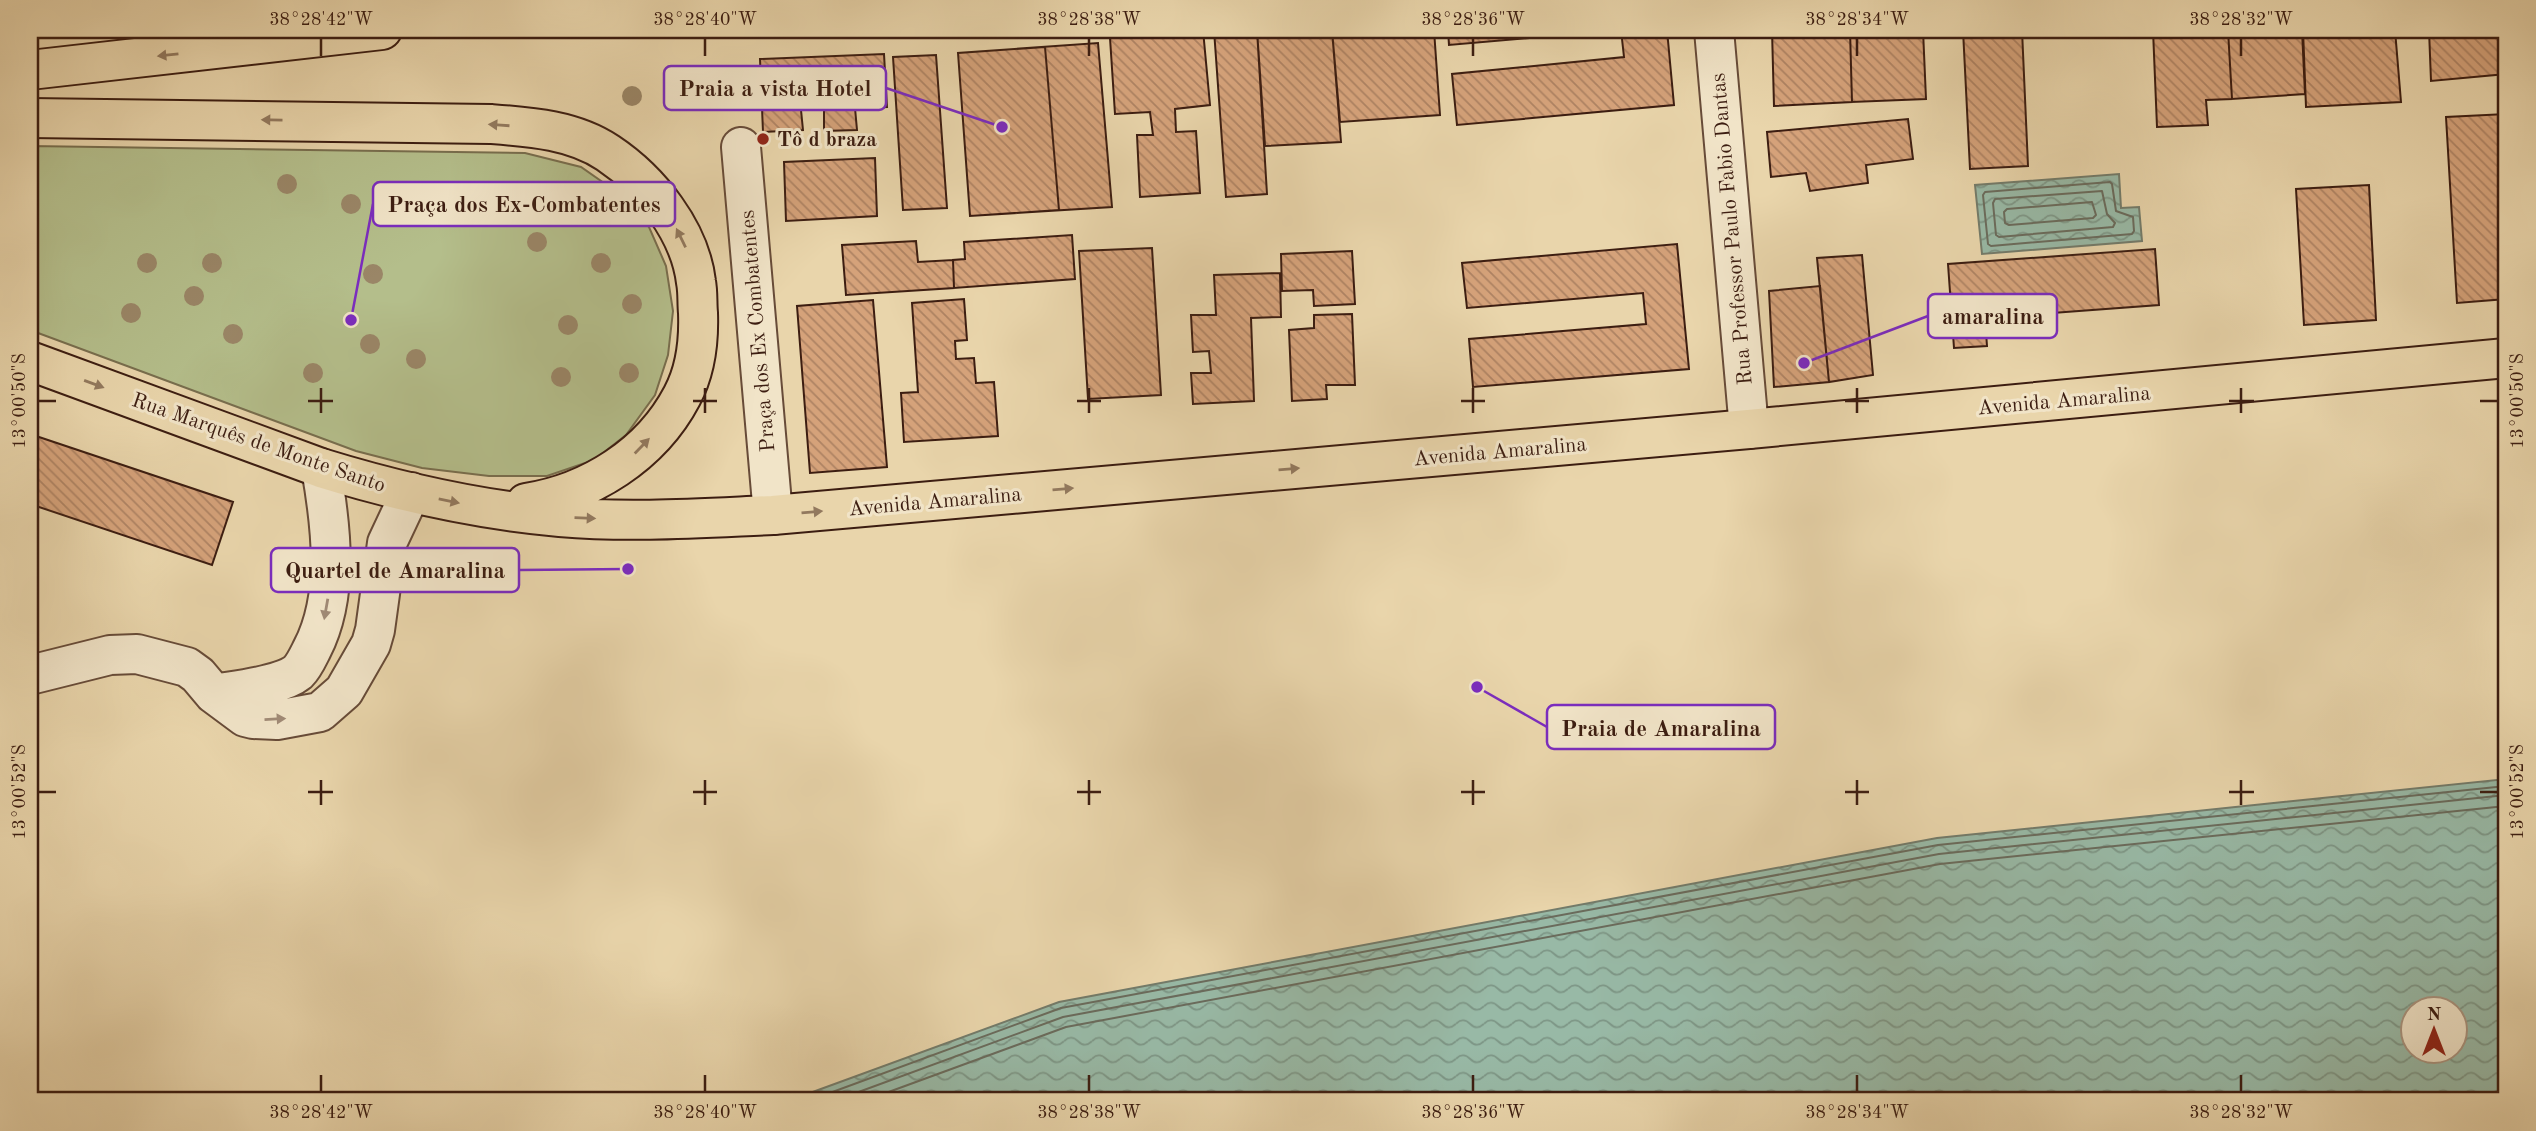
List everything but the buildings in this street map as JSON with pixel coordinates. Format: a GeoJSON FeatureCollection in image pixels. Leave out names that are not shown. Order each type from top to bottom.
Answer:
{"type":"FeatureCollection","features":[{"type":"Feature","properties":{"kind":"main road"},"geometry":{"type":"LineString","coordinates":[[30,71],[211,40],[382,30]]}},
{"type":"Feature","properties":{"kind":"main road"},"geometry":{"type":"LineString","coordinates":[[30,118],[425,123],[530,127],[571,136],[595,147],[639,178],[663,206],[684,240],[696,279],[698,329],[694,363],[682,396],[664,423],[639,451],[612,472],[581,489],[541,501],[492,509]]}},
{"type":"Feature","properties":{"kind":"main road","name":"Avenida Amaralina"},"geometry":{"type":"LineString","coordinates":[[492,509],[561,517],[633,520],[773,515],[1749,429],[2506,358]]}},
{"type":"Feature","properties":{"kind":"main road","name":"Rua Marquês de Monte Santo"},"geometry":{"type":"LineString","coordinates":[[30,361],[321,468],[411,492],[492,509]]}},
{"type":"Feature","properties":{"kind":"street","name":"Rua Professor Paulo Fabio Dantas"},"geometry":{"type":"LineString","coordinates":[[1714,30],[1749,429]]}},
{"type":"Feature","properties":{"kind":"street","name":"Praça dos Ex Combatentes"},"geometry":{"type":"LineString","coordinates":[[741,147],[773,515]]}},
{"type":"Feature","properties":{"kind":"street"},"geometry":{"type":"LineString","coordinates":[[214,694],[270,683],[297,673],[318,638],[328,593],[330,548],[328,508],[321,468]]}},
{"type":"Feature","properties":{"kind":"street"},"geometry":{"type":"LineString","coordinates":[[30,676],[110,655],[137,654],[187,667],[214,694],[245,717],[277,720],[320,712],[344,691],[371,644],[387,543],[411,492]]}},
{"type":"Feature","properties":{"kind":"green space"},"geometry":{"type":"Polygon","coordinates":[[[30,146],[525,153],[581,167],[621,195],[649,227],[666,266],[673,311],[668,355],[655,395],[626,435],[594,460],[547,476],[489,476],[422,468],[356,451],[30,330],[30,146]]]}},
{"type":"Feature","properties":{"kind":"water"},"geometry":{"type":"Polygon","coordinates":[[[2119,174],[2121,208],[2139,207],[2142,241],[1982,254],[1975,185],[2119,174]]]}},
{"type":"Feature","properties":{"kind":"water"},"geometry":{"type":"Polygon","coordinates":[[[2506,779],[2506,1101],[788,1101],[1059,1002],[1937,838],[2506,779]]]}},
{"type":"Feature","properties":{"kind":"place","name":"Praia a vista Hotel"},"geometry":{"type":"Point","coordinates":[1002,127]}},
{"type":"Feature","properties":{"kind":"place","name":"Tô d braza"},"geometry":{"type":"Point","coordinates":[763,139]}},
{"type":"Feature","properties":{"kind":"place","name":"Praça dos Ex-Combatentes"},"geometry":{"type":"Point","coordinates":[351,320]}},
{"type":"Feature","properties":{"kind":"place","name":"amaralina"},"geometry":{"type":"Point","coordinates":[1804,363]}},
{"type":"Feature","properties":{"kind":"place","name":"Quartel de Amaralina"},"geometry":{"type":"Point","coordinates":[628,569]}},
{"type":"Feature","properties":{"kind":"place","name":"Praia de Amaralina"},"geometry":{"type":"Point","coordinates":[1477,687]}}]}
